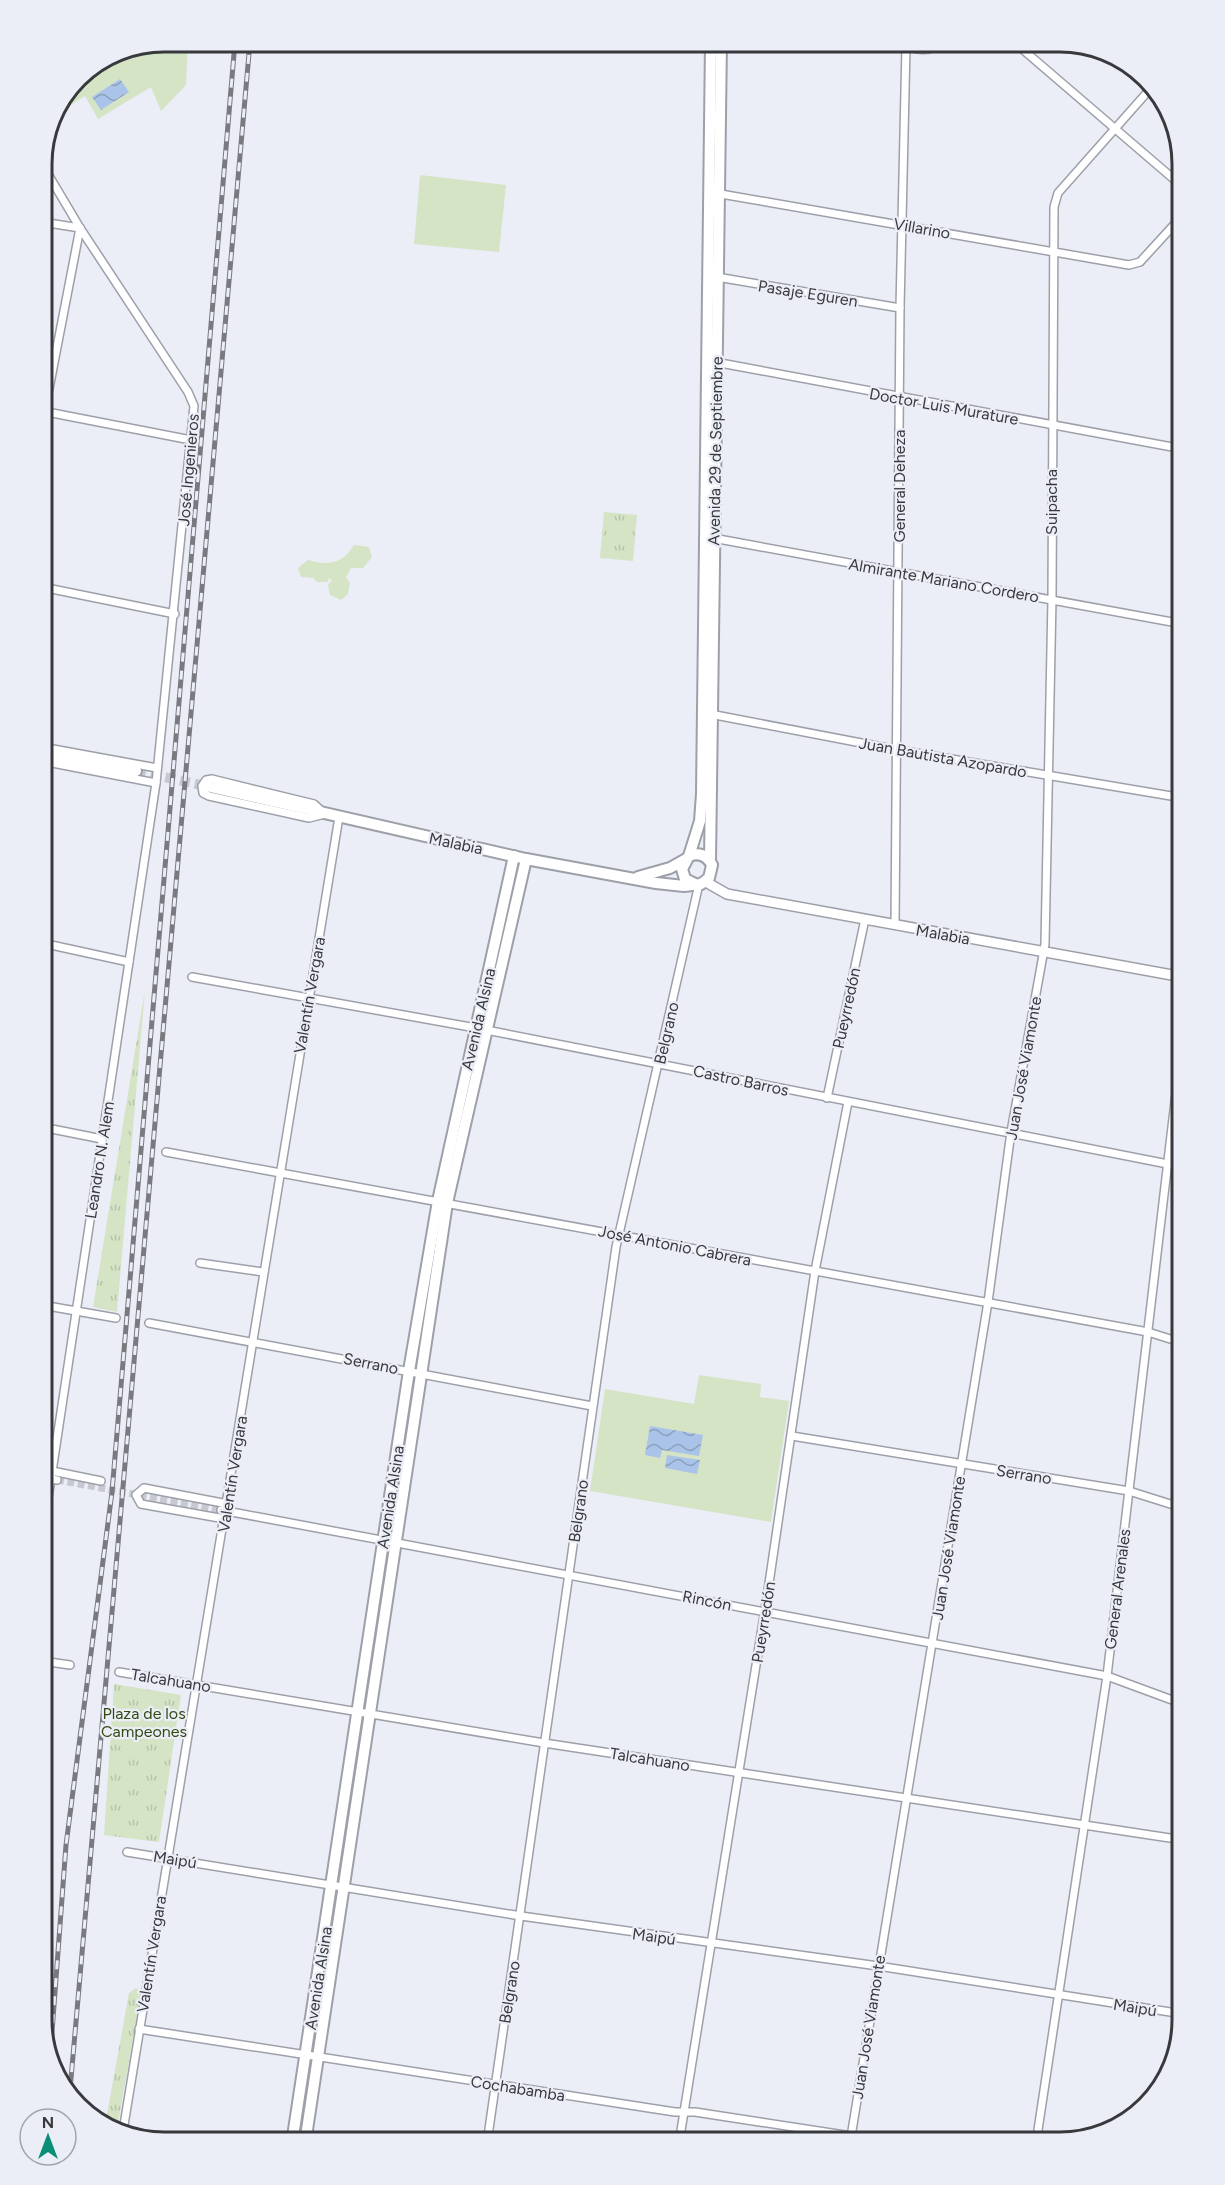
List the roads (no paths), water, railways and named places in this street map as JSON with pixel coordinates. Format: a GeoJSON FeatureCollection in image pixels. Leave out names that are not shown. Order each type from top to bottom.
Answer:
{"type":"FeatureCollection","features":[{"type":"Feature","properties":{"kind":"main road","name":"Avenida 29 de Septiembre"},"geometry":{"type":"LineString","coordinates":[[711,53],[717,278],[711,362]]}},
{"type":"Feature","properties":{"kind":"main road","name":"Avenida 29 de Septiembre"},"geometry":{"type":"LineString","coordinates":[[710,861],[708,713],[711,362],[714,193],[721,53]]}},
{"type":"Feature","properties":{"kind":"main road","name":"Avenida 29 de Septiembre"},"geometry":{"type":"LineString","coordinates":[[687,857],[702,811],[708,713]]}},
{"type":"Feature","properties":{"kind":"main road"},"geometry":{"type":"LineString","coordinates":[[53,756],[136,771]]}},
{"type":"Feature","properties":{"kind":"main road","name":"Malabia"},"geometry":{"type":"LineString","coordinates":[[206,786],[526,859],[674,886],[700,883]]}},
{"type":"Feature","properties":{"kind":"main road"},"geometry":{"type":"LineString","coordinates":[[634,878],[670,868],[687,857],[700,854],[710,861],[712,870],[700,883],[682,874],[687,857]]}},
{"type":"Feature","properties":{"kind":"main road","name":"Avenida Alsina"},"geometry":{"type":"LineString","coordinates":[[307,2132],[344,1888],[364,1713],[415,1372],[443,1202],[481,1029],[514,856]]}},
{"type":"Feature","properties":{"kind":"main road","name":"Avenida Alsina"},"geometry":{"type":"LineString","coordinates":[[481,1029],[526,859]]}},
{"type":"Feature","properties":{"kind":"main road","name":"Avenida Alsina"},"geometry":{"type":"LineString","coordinates":[[294,2132],[333,1885],[364,1713]]}},
{"type":"Feature","properties":{"kind":"street","name":"General Deheza"},"geometry":{"type":"LineString","coordinates":[[895,925],[903,53]]}},
{"type":"Feature","properties":{"kind":"street"},"geometry":{"type":"LineString","coordinates":[[1027,53],[1172,178]]}},
{"type":"Feature","properties":{"kind":"street","name":"Suipacha"},"geometry":{"type":"LineString","coordinates":[[1043,952],[1052,599],[1051,424],[1054,207],[1058,193],[1147,93]]}},
{"type":"Feature","properties":{"kind":"street","name":"José Ingenieros"},"geometry":{"type":"LineString","coordinates":[[53,183],[80,228],[192,399],[191,440],[175,614],[156,783]]}},
{"type":"Feature","properties":{"kind":"street","name":"Villarino"},"geometry":{"type":"LineString","coordinates":[[714,193],[1134,264],[1172,226]]}},
{"type":"Feature","properties":{"kind":"street"},"geometry":{"type":"LineString","coordinates":[[53,224],[80,228],[53,363]]}},
{"type":"Feature","properties":{"kind":"street","name":"Pasaje Eguren"},"geometry":{"type":"LineString","coordinates":[[717,278],[900,308]]}},
{"type":"Feature","properties":{"kind":"street","name":"Doctor Luis Murature"},"geometry":{"type":"LineString","coordinates":[[711,362],[1172,447]]}},
{"type":"Feature","properties":{"kind":"street"},"geometry":{"type":"LineString","coordinates":[[53,414],[191,440]]}},
{"type":"Feature","properties":{"kind":"street","name":"Almirante Mariano Cordero"},"geometry":{"type":"LineString","coordinates":[[709,538],[1172,622]]}},
{"type":"Feature","properties":{"kind":"street"},"geometry":{"type":"LineString","coordinates":[[53,589],[175,614]]}},
{"type":"Feature","properties":{"kind":"street","name":"Juan Bautista Azopardo"},"geometry":{"type":"LineString","coordinates":[[708,713],[898,750],[1172,796]]}},
{"type":"Feature","properties":{"kind":"street"},"geometry":{"type":"LineString","coordinates":[[53,749],[158,768]]}},
{"type":"Feature","properties":{"kind":"street"},"geometry":{"type":"LineString","coordinates":[[53,763],[156,783]]}},
{"type":"Feature","properties":{"kind":"street","name":"Malabia"},"geometry":{"type":"LineString","coordinates":[[212,779],[314,804],[325,814],[309,818],[209,796],[203,792],[202,786],[206,780],[212,779]]}},
{"type":"Feature","properties":{"kind":"street","name":"Leandro N. Alem"},"geometry":{"type":"LineString","coordinates":[[52,1480],[156,783]]}},
{"type":"Feature","properties":{"kind":"street","name":"Valentín Vergara"},"geometry":{"type":"LineString","coordinates":[[124,2125],[339,817]]}},
{"type":"Feature","properties":{"kind":"street","name":"Malabia"},"geometry":{"type":"LineString","coordinates":[[700,883],[727,894],[1172,974]]}},
{"type":"Feature","properties":{"kind":"street","name":"Belgrano"},"geometry":{"type":"LineString","coordinates":[[489,2132],[618,1234],[700,883]]}},
{"type":"Feature","properties":{"kind":"street","name":"Pueyrredón"},"geometry":{"type":"LineString","coordinates":[[827,1098],[865,919]]}},
{"type":"Feature","properties":{"kind":"street"},"geometry":{"type":"LineString","coordinates":[[53,945],[129,962]]}},
{"type":"Feature","properties":{"kind":"street","name":"Juan José Viamonte"},"geometry":{"type":"LineString","coordinates":[[851,2132],[988,1302],[1011,1132],[1043,952]]}},
{"type":"Feature","properties":{"kind":"street","name":"Castro Barros"},"geometry":{"type":"LineString","coordinates":[[192,977],[309,996],[1172,1164]]}},
{"type":"Feature","properties":{"kind":"street","name":"Pueyrredón"},"geometry":{"type":"LineString","coordinates":[[681,2132],[765,1611],[815,1271],[848,1102]]}},
{"type":"Feature","properties":{"kind":"street","name":"General Arenales"},"geometry":{"type":"LineString","coordinates":[[1038,2132],[1107,1676],[1172,1122]]}},
{"type":"Feature","properties":{"kind":"street"},"geometry":{"type":"LineString","coordinates":[[52,1129],[102,1139]]}},
{"type":"Feature","properties":{"kind":"street","name":"José Antonio Cabrera"},"geometry":{"type":"LineString","coordinates":[[166,1152],[988,1302],[1148,1332],[1172,1340]]}},
{"type":"Feature","properties":{"kind":"street"},"geometry":{"type":"LineString","coordinates":[[200,1263],[263,1272]]}},
{"type":"Feature","properties":{"kind":"street"},"geometry":{"type":"LineString","coordinates":[[52,1307],[116,1318]]}},
{"type":"Feature","properties":{"kind":"street","name":"Serrano"},"geometry":{"type":"LineString","coordinates":[[149,1323],[592,1406]]}},
{"type":"Feature","properties":{"kind":"street","name":"Serrano"},"geometry":{"type":"LineString","coordinates":[[792,1436],[1129,1491],[1172,1505]]}},
{"type":"Feature","properties":{"kind":"street"},"geometry":{"type":"LineString","coordinates":[[53,1476],[101,1480]]}},
{"type":"Feature","properties":{"kind":"street","name":"Rincón"},"geometry":{"type":"LineString","coordinates":[[225,1519],[141,1504],[136,1495],[144,1488],[225,1508],[389,1541],[1107,1676],[1172,1700]]}},
{"type":"Feature","properties":{"kind":"street"},"geometry":{"type":"LineString","coordinates":[[52,1662],[70,1665]]}},
{"type":"Feature","properties":{"kind":"street","name":"Talcahuano"},"geometry":{"type":"LineString","coordinates":[[119,1672],[544,1743],[1172,1838]]}},
{"type":"Feature","properties":{"kind":"street","name":"Maipú"},"geometry":{"type":"LineString","coordinates":[[127,1852],[521,1916],[878,1966],[1172,2012]]}},
{"type":"Feature","properties":{"kind":"street","name":"Cochabamba"},"geometry":{"type":"LineString","coordinates":[[139,2029],[807,2132]]}},
{"type":"Feature","properties":{"kind":"water"},"geometry":{"type":"Polygon","coordinates":[[[120,79],[129,92],[101,110],[92,97],[120,79]]]}},
{"type":"Feature","properties":{"kind":"water"},"geometry":{"type":"Polygon","coordinates":[[[650,1426],[703,1435],[699,1456],[662,1450],[660,1458],[645,1455],[650,1426]]]}},
{"type":"Feature","properties":{"kind":"water"},"geometry":{"type":"Polygon","coordinates":[[[667,1455],[700,1460],[697,1474],[665,1468],[667,1455]]]}},
{"type":"Feature","properties":{"kind":"tunnel"},"geometry":{"type":"LineString","coordinates":[[136,771],[206,786]]}},
{"type":"Feature","properties":{"kind":"tunnel"},"geometry":{"type":"LineString","coordinates":[[57,1480],[221,1510]]}},
{"type":"Feature","properties":{"kind":"railway"},"geometry":{"type":"LineString","coordinates":[[53,2025],[66,1845],[112,1492],[234,52]]}},
{"type":"Feature","properties":{"kind":"railway"},"geometry":{"type":"LineString","coordinates":[[71,2082],[249,52]]}},
{"type":"Feature","properties":{"kind":"park label","name":"Plaza de los Campeones"},"geometry":{"type":"Point","coordinates":[144,1722]}}]}
